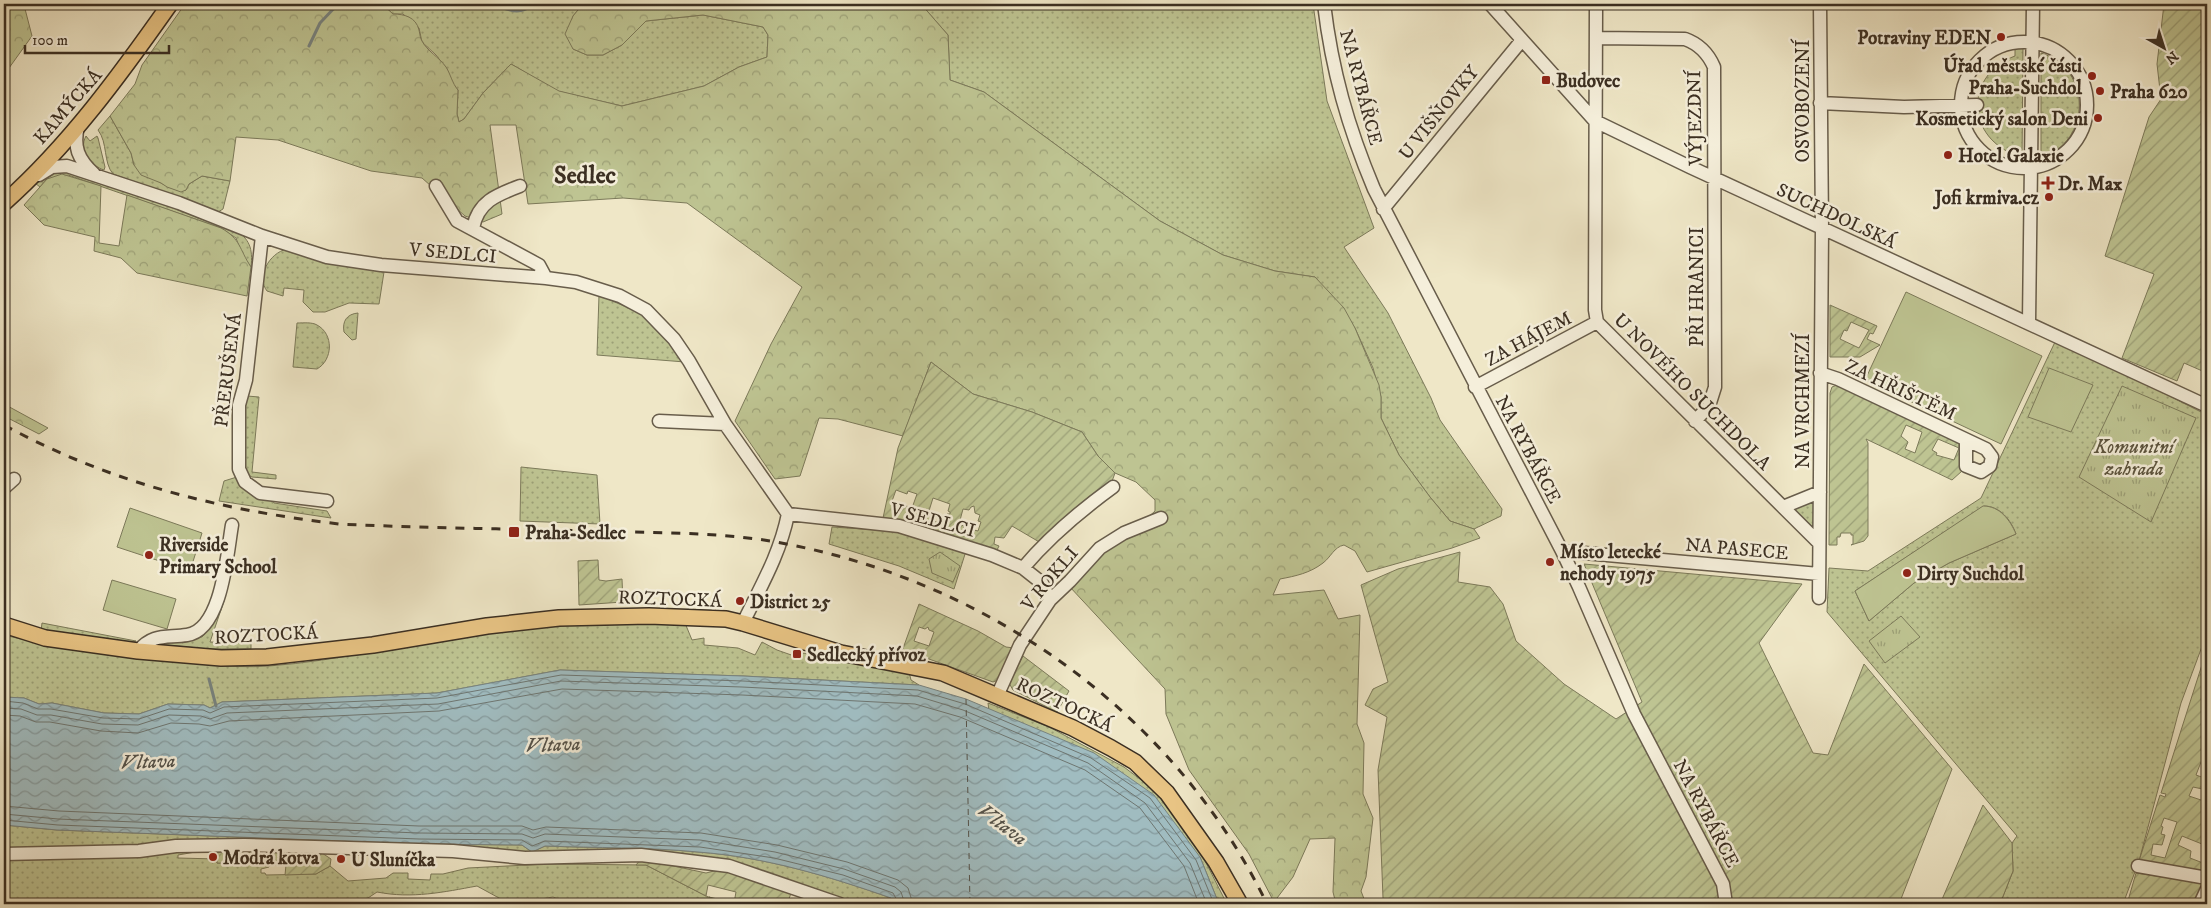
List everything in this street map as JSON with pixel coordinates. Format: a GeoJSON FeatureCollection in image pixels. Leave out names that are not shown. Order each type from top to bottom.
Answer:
{"type":"FeatureCollection","features":[{"type":"Feature","properties":{"kind":"main road","name":"KAMÝCKÁ"},"geometry":{"type":"LineString","coordinates":[[4,202],[61,146],[108,91],[170,4]]}},
{"type":"Feature","properties":{"kind":"main road","name":"ROZTOCKÁ"},"geometry":{"type":"LineString","coordinates":[[4,626],[45,638],[138,651],[221,658],[267,657],[373,645],[487,626],[559,618],[612,615],[726,619],[841,653],[944,673],[998,694],[1074,728],[1136,762],[1167,793],[1189,821],[1216,862],[1240,904]]}},
{"type":"Feature","properties":{"kind":"street","name":"NA RYBÁŘCE"},"geometry":{"type":"LineString","coordinates":[[1324,4],[1328,45],[1353,139],[1383,209],[1562,551],[1634,714],[1723,884],[1726,904]]}},
{"type":"Feature","properties":{"kind":"street","name":"SUCHDOLSKÁ"},"geometry":{"type":"LineString","coordinates":[[1490,4],[1595,121],[1822,229],[2004,313],[2029,322],[2207,406]]}},
{"type":"Feature","properties":{"kind":"street","name":"U NOVÉHO SUCHDOLA"},"geometry":{"type":"LineString","coordinates":[[1596,4],[1595,310],[1597,322],[1820,543]]}},
{"type":"Feature","properties":{"kind":"street","name":"OSVOBOZENÍ"},"geometry":{"type":"LineString","coordinates":[[1820,4],[1822,229]]}},
{"type":"Feature","properties":{"kind":"street"},"geometry":{"type":"LineString","coordinates":[[2029,322],[2033,4]]}},
{"type":"Feature","properties":{"kind":"street","name":"VÝJEZDNÍ"},"geometry":{"type":"LineString","coordinates":[[1597,38],[1685,39],[1694,42],[1710,57],[1714,67],[1713,178]]}},
{"type":"Feature","properties":{"kind":"street","name":"U VIŠŇOVKY"},"geometry":{"type":"LineString","coordinates":[[1383,209],[1522,40]]}},
{"type":"Feature","properties":{"kind":"street"},"geometry":{"type":"LineString","coordinates":[[2033,42],[2057,50],[2070,61],[2082,79],[2087,104],[2083,127],[2071,146],[2053,160],[2031,167],[2009,166],[1998,162],[1983,152],[1967,131],[1961,106],[1966,79],[1982,58],[2006,44],[2033,42]]}},
{"type":"Feature","properties":{"kind":"street"},"geometry":{"type":"LineString","coordinates":[[1820,103],[1904,107],[1977,105]]}},
{"type":"Feature","properties":{"kind":"street"},"geometry":{"type":"LineString","coordinates":[[78,126],[75,146],[78,156]]}},
{"type":"Feature","properties":{"kind":"street"},"geometry":{"type":"LineString","coordinates":[[24,184],[52,167],[67,166],[61,155],[61,146],[70,148],[94,174]]}},
{"type":"Feature","properties":{"kind":"street","name":"V SEDLCI"},"geometry":{"type":"LineString","coordinates":[[67,166],[179,203],[262,236],[327,257],[381,265],[546,278],[576,282],[606,291],[646,310],[674,339],[689,361],[725,424],[788,514],[900,526],[992,555],[1023,568],[1042,583],[1050,600]]}},
{"type":"Feature","properties":{"kind":"street","name":"PŘI HRANICI"},"geometry":{"type":"LineString","coordinates":[[1695,421],[1709,406],[1715,387],[1715,194],[1713,178]]}},
{"type":"Feature","properties":{"kind":"street"},"geometry":{"type":"LineString","coordinates":[[436,186],[458,221],[539,265],[546,278]]}},
{"type":"Feature","properties":{"kind":"street"},"geometry":{"type":"LineString","coordinates":[[473,228],[476,214],[482,206],[503,192],[520,186]]}},
{"type":"Feature","properties":{"kind":"street","name":"NA VRCHMEZÍ"},"geometry":{"type":"LineString","coordinates":[[1819,598],[1822,229]]}},
{"type":"Feature","properties":{"kind":"street","name":"PŘERUŠENÁ"},"geometry":{"type":"LineString","coordinates":[[262,236],[246,380],[239,405],[239,470],[245,482],[260,493],[327,501]]}},
{"type":"Feature","properties":{"kind":"street","name":"ZA HÁJEM"},"geometry":{"type":"LineString","coordinates":[[1475,387],[1597,322]]}},
{"type":"Feature","properties":{"kind":"street","name":"ZA HŘIŠTĚM"},"geometry":{"type":"LineString","coordinates":[[1820,373],[1838,379],[1966,440]]}},
{"type":"Feature","properties":{"kind":"street"},"geometry":{"type":"LineString","coordinates":[[659,421],[725,424]]}},
{"type":"Feature","properties":{"kind":"street"},"geometry":{"type":"LineString","coordinates":[[1023,568],[1045,542],[1086,506],[1113,486]]}},
{"type":"Feature","properties":{"kind":"street"},"geometry":{"type":"LineString","coordinates":[[1783,508],[1820,492]]}},
{"type":"Feature","properties":{"kind":"street"},"geometry":{"type":"LineString","coordinates":[[743,623],[774,564],[788,514]]}},
{"type":"Feature","properties":{"kind":"street","name":"V ROKLI"},"geometry":{"type":"LineString","coordinates":[[998,694],[1020,645],[1050,600],[1070,582],[1100,548],[1124,533],[1161,518]]}},
{"type":"Feature","properties":{"kind":"street"},"geometry":{"type":"LineString","coordinates":[[138,651],[146,641],[157,637],[189,635],[200,631],[207,623],[215,609],[232,525]]}},
{"type":"Feature","properties":{"kind":"street","name":"NA PASECE"},"geometry":{"type":"LineString","coordinates":[[1562,551],[1819,574]]}},
{"type":"Feature","properties":{"kind":"street"},"geometry":{"type":"LineString","coordinates":[[4,854],[139,851],[176,846],[244,846],[453,851],[525,858],[641,855],[730,866],[840,904]]}},
{"type":"Feature","properties":{"kind":"street"},"geometry":{"type":"LineString","coordinates":[[2138,866],[2207,878]]}},
{"type":"Feature","properties":{"kind":"street"},"geometry":{"type":"LineString","coordinates":[[2200,904],[2207,889]]}},
{"type":"Feature","properties":{"kind":"green space"},"geometry":{"type":"Polygon","coordinates":[[[4,4],[64,4],[24,5],[32,36],[4,75],[4,4]]]}},
{"type":"Feature","properties":{"kind":"green space"},"geometry":{"type":"Polygon","coordinates":[[[185,4],[312,4],[317,7],[328,4],[382,4],[393,14],[412,19],[419,30],[424,45],[446,67],[458,90],[457,114],[459,122],[464,119],[483,93],[511,64],[559,91],[622,106],[704,86],[739,67],[767,57],[768,35],[763,27],[703,15],[646,21],[622,45],[603,55],[587,55],[573,49],[565,34],[573,16],[583,4],[921,4],[948,35],[950,80],[984,92],[1160,221],[1223,255],[1275,271],[1315,277],[1344,308],[1355,328],[1379,385],[1381,418],[1399,455],[1450,521],[1474,529],[1480,538],[1452,548],[1367,572],[1355,551],[1344,545],[1335,550],[1326,561],[1308,572],[1280,579],[1273,595],[1324,590],[1338,619],[1360,615],[1357,724],[1364,743],[1363,794],[1373,818],[1366,877],[1361,891],[1366,904],[1336,904],[1333,892],[1335,838],[1310,839],[1293,877],[1274,902],[1249,854],[1189,770],[1166,714],[1165,689],[1069,586],[1108,544],[1130,534],[1155,511],[1155,500],[1136,482],[1115,473],[1098,456],[1082,432],[1032,412],[973,394],[931,362],[903,436],[838,419],[819,418],[800,476],[775,479],[735,421],[771,344],[802,287],[687,203],[623,198],[528,204],[516,125],[490,125],[502,214],[483,222],[465,216],[422,178],[371,171],[278,140],[236,137],[230,181],[202,176],[189,184],[186,190],[181,192],[167,187],[141,175],[134,165],[131,153],[110,116],[135,84],[142,65],[185,4]]]}},
{"type":"Feature","properties":{"kind":"green space"},"geometry":{"type":"Polygon","coordinates":[[[382,4],[583,4],[573,16],[573,49],[587,55],[603,55],[622,45],[646,21],[703,15],[763,27],[768,35],[767,57],[739,67],[704,86],[622,106],[557,91],[511,64],[483,93],[464,119],[459,122],[457,114],[458,90],[452,83],[446,68],[422,42],[419,28],[403,14],[393,14],[382,4]]]}},
{"type":"Feature","properties":{"kind":"green space"},"geometry":{"type":"Polygon","coordinates":[[[921,4],[1313,4],[1327,101],[1374,228],[1344,247],[1388,313],[1431,398],[1440,420],[1502,509],[1501,516],[1474,529],[1450,521],[1430,497],[1399,455],[1381,418],[1381,397],[1373,368],[1355,328],[1315,277],[1275,271],[1223,255],[1160,221],[984,92],[950,80],[948,35],[921,4]]]}},
{"type":"Feature","properties":{"kind":"green space"},"geometry":{"type":"Polygon","coordinates":[[[2164,4],[2207,4],[2207,373],[2184,363],[2177,381],[2122,358],[2154,274],[2105,256],[2149,117],[2161,99],[2157,64],[2164,4]]]}},
{"type":"Feature","properties":{"kind":"green space"},"geometry":{"type":"Polygon","coordinates":[[[2023,47],[2022,162],[2010,161],[2013,154],[1997,145],[1986,133],[1980,119],[1978,104],[1980,90],[1987,76],[1999,65],[2015,56],[2015,49],[2023,47]]]}},
{"type":"Feature","properties":{"kind":"green space"},"geometry":{"type":"Polygon","coordinates":[[[2041,53],[2058,61],[2070,74],[2077,89],[2079,105],[2077,122],[2070,137],[2058,149],[2041,158],[2041,53]]]}},
{"type":"Feature","properties":{"kind":"green space"},"geometry":{"type":"Polygon","coordinates":[[[110,116],[131,153],[134,165],[159,182],[174,189],[186,190],[189,184],[202,176],[230,181],[223,209],[218,212],[113,174],[108,164],[103,141],[98,130],[110,116]]]}},
{"type":"Feature","properties":{"kind":"green space"},"geometry":{"type":"Polygon","coordinates":[[[86,136],[90,141],[97,136],[105,167],[104,170],[87,157],[84,147],[86,136]]]}},
{"type":"Feature","properties":{"kind":"green space"},"geometry":{"type":"Polygon","coordinates":[[[64,170],[239,232],[247,240],[251,249],[251,267],[242,254],[236,238],[221,228],[68,175],[47,179],[40,187],[35,183],[43,176],[64,170]]]}},
{"type":"Feature","properties":{"kind":"green space"},"geometry":{"type":"Polygon","coordinates":[[[62,174],[101,186],[99,243],[119,246],[127,195],[228,232],[236,240],[251,267],[247,296],[137,273],[121,258],[94,251],[95,237],[44,225],[24,205],[47,179],[62,174]]]}},
{"type":"Feature","properties":{"kind":"green space"},"geometry":{"type":"Polygon","coordinates":[[[287,249],[342,265],[384,272],[379,304],[349,303],[325,312],[313,312],[303,302],[304,290],[284,288],[283,296],[267,291],[263,279],[266,266],[275,255],[287,249]]]}},
{"type":"Feature","properties":{"kind":"green space"},"geometry":{"type":"Polygon","coordinates":[[[1906,292],[2042,356],[2001,444],[1865,380],[1906,292]]]}},
{"type":"Feature","properties":{"kind":"green space"},"geometry":{"type":"Polygon","coordinates":[[[599,295],[642,314],[644,312],[685,362],[597,355],[599,295]]]}},
{"type":"Feature","properties":{"kind":"green space"},"geometry":{"type":"Polygon","coordinates":[[[1830,305],[1877,326],[1873,334],[1870,333],[1867,339],[1880,345],[1860,357],[1830,357],[1830,305]],[[1851,322],[1847,331],[1844,330],[1840,339],[1859,348],[1869,330],[1851,322]]]}},
{"type":"Feature","properties":{"kind":"green space"},"geometry":{"type":"Polygon","coordinates":[[[358,313],[356,339],[352,340],[344,332],[344,325],[348,317],[358,313]]]}},
{"type":"Feature","properties":{"kind":"green space"},"geometry":{"type":"Polygon","coordinates":[[[297,323],[315,324],[323,329],[326,334],[329,341],[329,353],[326,360],[317,369],[293,367],[297,323]]]}},
{"type":"Feature","properties":{"kind":"green space"},"geometry":{"type":"Polygon","coordinates":[[[2055,342],[2118,370],[2207,415],[2207,633],[2181,703],[2139,861],[2123,904],[2000,904],[2013,871],[2012,843],[2017,836],[1827,612],[1829,568],[1868,571],[1981,498],[2055,342]],[[1984,506],[1855,591],[1869,621],[1914,583],[1949,563],[2016,534],[2004,515],[1995,508],[1984,506]]]}},
{"type":"Feature","properties":{"kind":"green space"},"geometry":{"type":"Polygon","coordinates":[[[931,362],[973,394],[1032,412],[1082,432],[1098,456],[1115,473],[1111,484],[1041,543],[1012,526],[1004,538],[995,537],[994,544],[999,546],[997,550],[899,520],[883,518],[898,448],[931,362]],[[896,490],[892,501],[912,508],[917,494],[908,491],[907,494],[896,490]],[[933,498],[928,514],[932,516],[931,520],[939,523],[941,519],[945,520],[947,514],[950,514],[948,511],[950,504],[933,498]],[[974,506],[969,510],[963,509],[959,524],[964,526],[963,531],[969,532],[970,529],[978,531],[981,522],[978,521],[980,515],[975,513],[974,506]]]}},
{"type":"Feature","properties":{"kind":"green space"},"geometry":{"type":"Polygon","coordinates":[[[2049,368],[2093,385],[2071,432],[2028,417],[2049,368]]]}},
{"type":"Feature","properties":{"kind":"green space"},"geometry":{"type":"Polygon","coordinates":[[[1837,385],[1959,443],[1962,471],[1952,480],[1866,439],[1868,443],[1868,536],[1864,541],[1851,545],[1853,544],[1853,535],[1851,533],[1841,533],[1840,537],[1837,537],[1837,545],[1829,545],[1830,393],[1832,387],[1837,385]],[[1906,425],[1901,436],[1908,442],[1905,449],[1915,453],[1922,432],[1906,425]],[[1938,439],[1932,450],[1937,453],[1936,455],[1954,460],[1959,448],[1938,439]]]}},
{"type":"Feature","properties":{"kind":"green space","name":"Komunitní zahrada"},"geometry":{"type":"Polygon","coordinates":[[[2122,386],[2196,418],[2151,522],[2079,477],[2122,386]]]}},
{"type":"Feature","properties":{"kind":"green space"},"geometry":{"type":"Polygon","coordinates":[[[247,396],[259,397],[252,472],[276,475],[276,479],[252,477],[243,472],[241,435],[247,396]]]}},
{"type":"Feature","properties":{"kind":"green space"},"geometry":{"type":"Polygon","coordinates":[[[4,404],[48,428],[39,434],[4,416],[4,404]]]}},
{"type":"Feature","properties":{"kind":"green space"},"geometry":{"type":"Polygon","coordinates":[[[521,467],[597,475],[600,524],[520,521],[521,467]]]}},
{"type":"Feature","properties":{"kind":"green space"},"geometry":{"type":"Polygon","coordinates":[[[237,477],[272,499],[274,503],[327,511],[331,518],[219,501],[224,481],[237,477]]]}},
{"type":"Feature","properties":{"kind":"green space"},"geometry":{"type":"Polygon","coordinates":[[[1814,500],[1814,528],[1795,510],[1797,507],[1814,500]]]}},
{"type":"Feature","properties":{"kind":"green space","name":"Dirty Suchdol"},"geometry":{"type":"Polygon","coordinates":[[[1983,506],[1994,508],[2004,515],[2016,534],[1949,563],[1914,583],[1869,621],[1855,591],[1983,506]]]}},
{"type":"Feature","properties":{"kind":"green space"},"geometry":{"type":"Polygon","coordinates":[[[130,508],[202,533],[190,571],[117,547],[130,508]]]}},
{"type":"Feature","properties":{"kind":"green space"},"geometry":{"type":"Polygon","coordinates":[[[832,527],[893,531],[966,551],[954,589],[899,566],[829,544],[832,527]]]}},
{"type":"Feature","properties":{"kind":"green space"},"geometry":{"type":"Polygon","coordinates":[[[235,528],[238,528],[224,601],[210,642],[251,643],[251,649],[209,649],[157,644],[162,640],[202,637],[208,629],[219,603],[235,528]]]}},
{"type":"Feature","properties":{"kind":"green space"},"geometry":{"type":"Polygon","coordinates":[[[940,552],[960,566],[953,582],[932,573],[929,559],[940,552]]]}},
{"type":"Feature","properties":{"kind":"green space"},"geometry":{"type":"Polygon","coordinates":[[[1460,552],[1458,582],[1490,587],[1503,604],[1516,641],[1564,684],[1616,719],[1642,702],[1584,564],[1802,584],[1759,643],[1813,753],[1828,755],[1864,664],[1952,769],[1899,904],[1648,904],[1645,902],[1642,904],[1385,904],[1383,898],[1378,770],[1387,717],[1365,705],[1373,689],[1388,682],[1361,585],[1398,569],[1460,552]]]}},
{"type":"Feature","properties":{"kind":"green space"},"geometry":{"type":"Polygon","coordinates":[[[598,560],[599,580],[622,579],[623,602],[579,605],[578,561],[598,560]]]}},
{"type":"Feature","properties":{"kind":"green space"},"geometry":{"type":"Polygon","coordinates":[[[112,580],[176,599],[167,629],[103,610],[112,580]]]}},
{"type":"Feature","properties":{"kind":"green space"},"geometry":{"type":"Polygon","coordinates":[[[919,604],[978,631],[1006,647],[1014,648],[998,680],[993,682],[915,654],[913,657],[901,654],[919,604]],[[919,627],[914,641],[929,646],[934,632],[929,630],[928,627],[925,629],[919,627]]]}},
{"type":"Feature","properties":{"kind":"green space"},"geometry":{"type":"Polygon","coordinates":[[[1901,616],[1920,637],[1885,663],[1869,641],[1901,616]]]}},
{"type":"Feature","properties":{"kind":"green space"},"geometry":{"type":"Polygon","coordinates":[[[617,622],[685,623],[692,640],[704,638],[704,645],[738,648],[755,655],[762,642],[797,657],[798,653],[820,654],[909,672],[911,680],[919,685],[743,676],[560,670],[437,693],[222,702],[210,708],[204,705],[168,704],[139,714],[104,713],[52,703],[39,704],[24,698],[4,697],[4,635],[40,643],[94,651],[254,667],[295,664],[495,632],[548,626],[617,622]]]}},
{"type":"Feature","properties":{"kind":"green space"},"geometry":{"type":"Polygon","coordinates":[[[42,623],[136,641],[128,644],[41,631],[42,623]]]}},
{"type":"Feature","properties":{"kind":"green space"},"geometry":{"type":"Polygon","coordinates":[[[2207,649],[2207,745],[2204,744],[2201,751],[2207,753],[2207,764],[2201,762],[2196,775],[2207,779],[2207,790],[2193,787],[2189,796],[2207,802],[2207,846],[2182,836],[2178,845],[2191,851],[2190,858],[2203,863],[2207,852],[2207,872],[2139,861],[2160,795],[2165,797],[2166,794],[2161,793],[2207,649]],[[2164,818],[2161,826],[2163,827],[2161,834],[2165,835],[2162,845],[2153,844],[2151,855],[2165,858],[2177,822],[2164,818]]]}},
{"type":"Feature","properties":{"kind":"green space"},"geometry":{"type":"Polygon","coordinates":[[[1023,656],[1069,691],[1057,712],[1013,690],[1009,683],[1023,656]]]}},
{"type":"Feature","properties":{"kind":"green space"},"geometry":{"type":"Polygon","coordinates":[[[988,703],[1049,727],[1124,767],[1157,792],[1198,847],[1227,904],[1219,904],[1200,857],[989,711],[988,703]]]}},
{"type":"Feature","properties":{"kind":"green space"},"geometry":{"type":"Polygon","coordinates":[[[1983,805],[2012,843],[2013,871],[2000,904],[1940,904],[1983,805]]]}},
{"type":"Feature","properties":{"kind":"green space"},"geometry":{"type":"Polygon","coordinates":[[[4,825],[57,830],[418,844],[522,845],[532,852],[545,846],[679,850],[748,858],[796,869],[844,882],[891,898],[895,904],[846,904],[732,864],[529,855],[137,848],[4,849],[4,825]]]}},
{"type":"Feature","properties":{"kind":"green space"},"geometry":{"type":"Polygon","coordinates":[[[218,847],[319,851],[331,859],[330,866],[316,874],[285,875],[286,865],[217,863],[218,847]]]}},
{"type":"Feature","properties":{"kind":"green space"},"geometry":{"type":"Polygon","coordinates":[[[201,851],[178,855],[178,858],[217,859],[217,863],[269,865],[269,867],[261,869],[261,873],[266,875],[316,874],[330,866],[348,881],[386,878],[393,873],[408,873],[408,879],[430,880],[431,874],[443,874],[468,868],[547,864],[646,865],[706,896],[727,904],[572,904],[553,897],[510,904],[477,886],[415,895],[377,892],[365,900],[332,904],[230,904],[219,900],[213,904],[114,904],[96,899],[72,904],[43,904],[23,901],[4,902],[4,854],[201,851]]]}},
{"type":"Feature","properties":{"kind":"green space"},"geometry":{"type":"Polygon","coordinates":[[[641,859],[706,873],[722,869],[791,893],[789,899],[812,904],[727,904],[709,897],[734,903],[736,892],[708,885],[706,896],[646,865],[636,865],[641,859]]]}},
{"type":"Feature","properties":{"kind":"green space"},"geometry":{"type":"Polygon","coordinates":[[[2136,873],[2203,883],[2193,904],[2127,904],[2136,873]]]}},
{"type":"Feature","properties":{"kind":"water","name":"Vltava"},"geometry":{"type":"Polygon","coordinates":[[[560,670],[743,676],[919,685],[966,699],[1094,753],[1154,795],[1200,857],[1219,904],[895,904],[891,898],[844,882],[772,863],[748,858],[679,850],[545,846],[532,852],[522,845],[418,844],[57,830],[4,825],[4,697],[24,698],[39,704],[52,703],[104,713],[139,714],[168,704],[204,705],[210,708],[222,702],[437,693],[560,670]]]}},
{"type":"Feature","properties":{"kind":"waterway"},"geometry":{"type":"LineString","coordinates":[[309,46],[320,23],[338,4]]}},
{"type":"Feature","properties":{"kind":"waterway"},"geometry":{"type":"LineString","coordinates":[[492,4],[514,11],[523,10],[535,4]]}},
{"type":"Feature","properties":{"kind":"waterway"},"geometry":{"type":"LineString","coordinates":[[209,679],[216,706]]}},
{"type":"Feature","properties":{"kind":"ferry route"},"geometry":{"type":"LineString","coordinates":[[966,699],[970,904]]}},
{"type":"Feature","properties":{"kind":"railway"},"geometry":{"type":"LineString","coordinates":[[4,425],[84,463],[125,478],[167,491],[251,511],[339,524],[680,533],[743,537],[843,557],[920,584],[992,618],[1060,661],[1123,712],[1178,769],[1227,833],[1267,904]]}},
{"type":"Feature","properties":{"kind":"place","name":"Potraviny EDEN"},"geometry":{"type":"Point","coordinates":[2001,37]}},
{"type":"Feature","properties":{"kind":"place","name":"Úřad městské části Praha-Suchdol"},"geometry":{"type":"Point","coordinates":[2092,76]}},
{"type":"Feature","properties":{"kind":"place","name":"Budovec"},"geometry":{"type":"Point","coordinates":[1546,80]}},
{"type":"Feature","properties":{"kind":"place","name":"Praha 620"},"geometry":{"type":"Point","coordinates":[2100,91]}},
{"type":"Feature","properties":{"kind":"place","name":"Kosmetický salon Deni"},"geometry":{"type":"Point","coordinates":[2098,118]}},
{"type":"Feature","properties":{"kind":"place","name":"Hotel Galaxie"},"geometry":{"type":"Point","coordinates":[1948,155]}},
{"type":"Feature","properties":{"kind":"place","name":"Dr. Max"},"geometry":{"type":"Point","coordinates":[2048,183]}},
{"type":"Feature","properties":{"kind":"place","name":"Jofi krmiva.cz"},"geometry":{"type":"Point","coordinates":[2049,197]}},
{"type":"Feature","properties":{"kind":"place","name":"Praha-Sedlec"},"geometry":{"type":"Point","coordinates":[514,532]}},
{"type":"Feature","properties":{"kind":"place","name":"Riverside Primary School"},"geometry":{"type":"Point","coordinates":[149,555]}},
{"type":"Feature","properties":{"kind":"place","name":"Místo letecké nehody 1975"},"geometry":{"type":"Point","coordinates":[1550,562]}},
{"type":"Feature","properties":{"kind":"place","name":"Dirty Suchdol"},"geometry":{"type":"Point","coordinates":[1907,573]}},
{"type":"Feature","properties":{"kind":"place","name":"District 25"},"geometry":{"type":"Point","coordinates":[740,601]}},
{"type":"Feature","properties":{"kind":"place","name":"Sedlecký přívoz"},"geometry":{"type":"Point","coordinates":[797,654]}},
{"type":"Feature","properties":{"kind":"place","name":"Modrá kotva"},"geometry":{"type":"Point","coordinates":[213,857]}},
{"type":"Feature","properties":{"kind":"place","name":"U Sluníčka"},"geometry":{"type":"Point","coordinates":[341,859]}},
{"type":"Feature","properties":{"kind":"district","name":"Sedlec"},"geometry":{"type":"Point","coordinates":[585,175]}}]}
